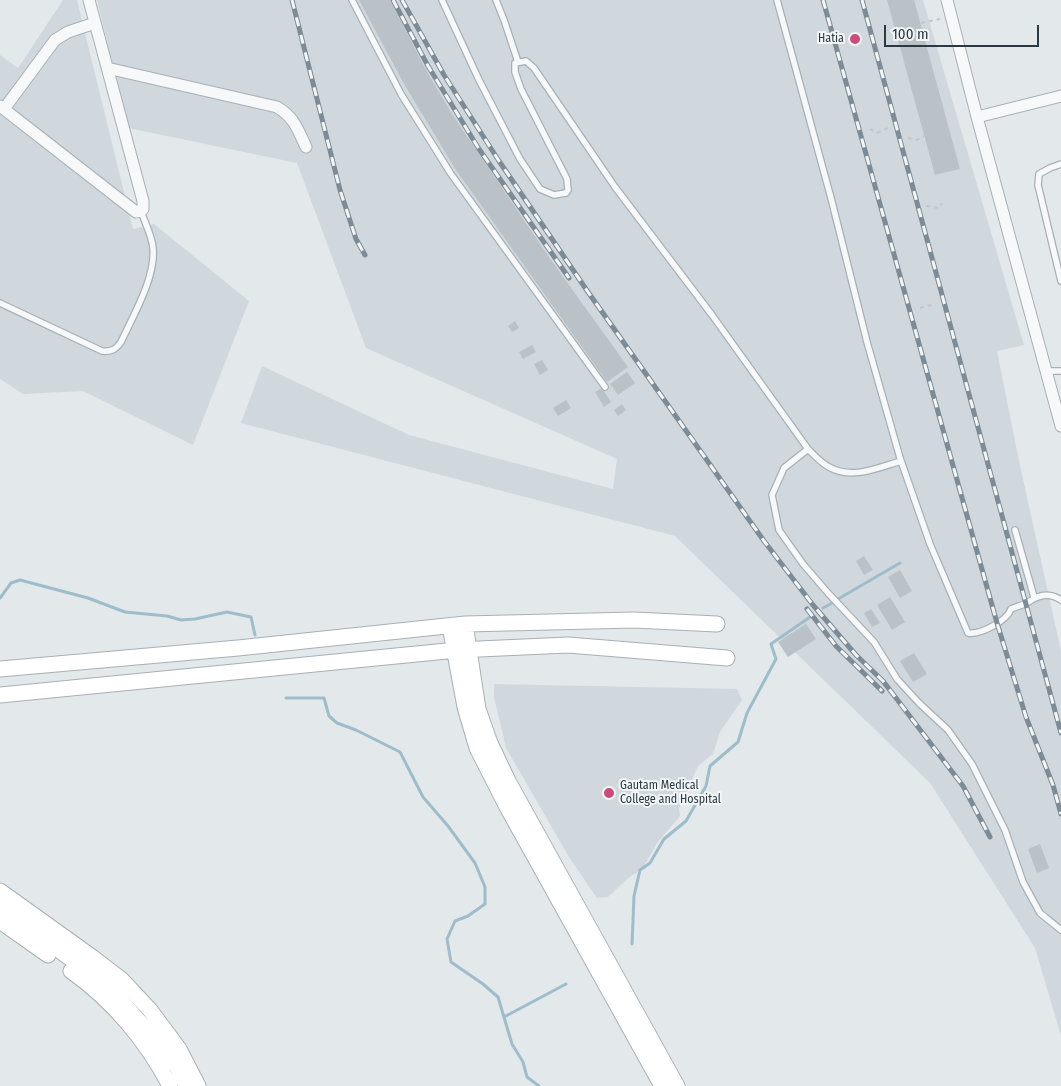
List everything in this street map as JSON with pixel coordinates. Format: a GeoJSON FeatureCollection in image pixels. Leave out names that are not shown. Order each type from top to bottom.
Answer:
{"type":"FeatureCollection","features":[{"type":"Feature","properties":{"kind":"street"},"geometry":{"type":"LineString","coordinates":[[89,0],[143,201],[144,209],[141,211],[136,212],[2,108],[56,40],[68,32],[95,23]]}},
{"type":"Feature","properties":{"kind":"street"},"geometry":{"type":"LineString","coordinates":[[947,0],[1061,426]]}},
{"type":"Feature","properties":{"kind":"street"},"geometry":{"type":"LineString","coordinates":[[108,68],[278,107],[294,121],[306,147]]}},
{"type":"Feature","properties":{"kind":"street"},"geometry":{"type":"LineString","coordinates":[[977,117],[1061,96]]}},
{"type":"Feature","properties":{"kind":"street"},"geometry":{"type":"LineString","coordinates":[[0,669],[238,648],[466,624],[634,620],[717,624]]}},
{"type":"Feature","properties":{"kind":"street"},"geometry":{"type":"LineString","coordinates":[[466,624],[462,650],[465,707],[477,748],[506,805],[662,1086]]}},
{"type":"Feature","properties":{"kind":"street"},"geometry":{"type":"LineString","coordinates":[[450,626],[462,650],[478,709],[490,742],[508,781],[677,1086]]}},
{"type":"Feature","properties":{"kind":"street"},"geometry":{"type":"LineString","coordinates":[[0,695],[462,650],[568,645],[726,658]]}},
{"type":"Feature","properties":{"kind":"street"},"geometry":{"type":"LineString","coordinates":[[0,891],[122,980],[150,1010],[179,1049],[198,1086]]}},
{"type":"Feature","properties":{"kind":"street"},"geometry":{"type":"LineString","coordinates":[[0,907],[108,986],[177,1067],[186,1086]]}},
{"type":"Feature","properties":{"kind":"street"},"geometry":{"type":"LineString","coordinates":[[0,921],[74,974],[110,1003],[138,1036],[170,1086]]}},
{"type":"Feature","properties":{"kind":"lane"},"geometry":{"type":"LineString","coordinates":[[352,0],[401,94],[451,174],[606,387]]}},
{"type":"Feature","properties":{"kind":"lane"},"geometry":{"type":"LineString","coordinates":[[442,0],[479,80],[520,160],[540,189],[554,195],[566,193],[568,190],[567,180],[521,89],[515,72],[515,63],[518,62],[526,61],[534,68],[615,186],[712,315],[808,449],[828,467],[853,474],[901,461]]}},
{"type":"Feature","properties":{"kind":"lane"},"geometry":{"type":"LineString","coordinates":[[496,0],[518,62]]}},
{"type":"Feature","properties":{"kind":"lane"},"geometry":{"type":"LineString","coordinates":[[777,0],[831,198],[867,342],[901,461],[930,544],[968,632],[973,634],[1003,621],[1009,615],[1010,608],[1030,601],[1034,597],[1053,595],[1061,600]]}},
{"type":"Feature","properties":{"kind":"lane"},"geometry":{"type":"LineString","coordinates":[[1061,164],[1039,174],[1038,185],[1061,281]]}},
{"type":"Feature","properties":{"kind":"lane"},"geometry":{"type":"LineString","coordinates":[[0,303],[102,351],[108,352],[116,349],[122,342],[152,268],[153,246],[141,211]]}},
{"type":"Feature","properties":{"kind":"lane"},"geometry":{"type":"LineString","coordinates":[[1046,371],[1061,371]]}},
{"type":"Feature","properties":{"kind":"lane"},"geometry":{"type":"LineString","coordinates":[[808,449],[784,468],[772,496],[779,530],[803,564],[874,642],[897,679],[948,730],[972,764],[1005,830],[1024,882],[1040,913],[1061,930]]}},
{"type":"Feature","properties":{"kind":"lane"},"geometry":{"type":"LineString","coordinates":[[1015,530],[1034,597]]}},
{"type":"Feature","properties":{"kind":"path"},"geometry":{"type":"LineString","coordinates":[[921,23],[951,16]]}},
{"type":"Feature","properties":{"kind":"path"},"geometry":{"type":"LineString","coordinates":[[870,129],[877,133],[888,128]]}},
{"type":"Feature","properties":{"kind":"path"},"geometry":{"type":"LineString","coordinates":[[908,138],[917,140],[924,136]]}},
{"type":"Feature","properties":{"kind":"path"},"geometry":{"type":"LineString","coordinates":[[926,206],[939,208],[942,202]]}},
{"type":"Feature","properties":{"kind":"path"},"geometry":{"type":"LineString","coordinates":[[920,308],[934,304]]}},
{"type":"Feature","properties":{"kind":"shaded area"},"geometry":{"type":"Polygon","coordinates":[[[63,0],[77,0],[133,229],[154,224],[249,301],[193,445],[83,391],[23,394],[0,379],[0,55],[18,68],[63,0]]]}},
{"type":"Feature","properties":{"kind":"shaded area"},"geometry":{"type":"Polygon","coordinates":[[[97,0],[923,0],[1024,345],[997,351],[1061,651],[1061,1036],[1035,948],[930,783],[675,536],[241,423],[262,366],[409,435],[613,489],[617,459],[366,348],[297,163],[128,128],[97,0]]]}},
{"type":"Feature","properties":{"kind":"shaded area","name":"Gautam Medical College and Hospital"},"geometry":{"type":"Polygon","coordinates":[[[494,684],[737,689],[742,700],[720,732],[713,754],[698,766],[679,808],[680,816],[657,843],[643,868],[627,879],[608,897],[597,898],[569,857],[506,748],[494,697],[494,684]]]}},
{"type":"Feature","properties":{"kind":"building"},"geometry":{"type":"Polygon","coordinates":[[[359,0],[390,0],[426,70],[452,114],[551,260],[628,367],[607,382],[456,170],[404,84],[359,0]]]}},
{"type":"Feature","properties":{"kind":"building"},"geometry":{"type":"Polygon","coordinates":[[[887,0],[914,0],[960,169],[935,175],[887,0]]]}},
{"type":"Feature","properties":{"kind":"building"},"geometry":{"type":"Polygon","coordinates":[[[515,321],[519,328],[512,332],[508,326],[515,321]]]}},
{"type":"Feature","properties":{"kind":"building"},"geometry":{"type":"Polygon","coordinates":[[[532,345],[536,352],[523,359],[519,352],[532,345]]]}},
{"type":"Feature","properties":{"kind":"building"},"geometry":{"type":"Polygon","coordinates":[[[542,360],[548,370],[540,375],[534,364],[542,360]]]}},
{"type":"Feature","properties":{"kind":"building"},"geometry":{"type":"Polygon","coordinates":[[[627,372],[635,383],[618,395],[610,384],[627,372]]]}},
{"type":"Feature","properties":{"kind":"building"},"geometry":{"type":"Polygon","coordinates":[[[602,388],[611,402],[604,407],[595,392],[602,388]]]}},
{"type":"Feature","properties":{"kind":"building"},"geometry":{"type":"Polygon","coordinates":[[[566,400],[571,408],[558,416],[553,408],[566,400]]]}},
{"type":"Feature","properties":{"kind":"building"},"geometry":{"type":"Polygon","coordinates":[[[622,404],[626,410],[618,416],[614,410],[622,404]]]}},
{"type":"Feature","properties":{"kind":"building"},"geometry":{"type":"Polygon","coordinates":[[[864,556],[873,570],[864,575],[856,561],[864,556]]]}},
{"type":"Feature","properties":{"kind":"building"},"geometry":{"type":"Polygon","coordinates":[[[900,570],[912,591],[900,598],[888,577],[900,570]]]}},
{"type":"Feature","properties":{"kind":"building"},"geometry":{"type":"Polygon","coordinates":[[[890,597],[905,622],[892,630],[877,605],[890,597]]]}},
{"type":"Feature","properties":{"kind":"building"},"geometry":{"type":"Polygon","coordinates":[[[871,609],[880,623],[872,627],[864,613],[871,609]]]}},
{"type":"Feature","properties":{"kind":"building"},"geometry":{"type":"Polygon","coordinates":[[[806,624],[816,639],[788,657],[778,642],[806,624]]]}},
{"type":"Feature","properties":{"kind":"building"},"geometry":{"type":"Polygon","coordinates":[[[914,653],[927,674],[913,682],[900,661],[914,653]]]}},
{"type":"Feature","properties":{"kind":"building"},"geometry":{"type":"Polygon","coordinates":[[[1040,844],[1049,868],[1037,873],[1028,849],[1040,844]]]}},
{"type":"Feature","properties":{"kind":"waterway"},"geometry":{"type":"LineString","coordinates":[[838,599],[900,563]]}},
{"type":"Feature","properties":{"kind":"waterway"},"geometry":{"type":"LineString","coordinates":[[0,598],[11,583],[20,580],[88,598],[125,612],[167,616],[181,620],[227,612],[251,617],[255,635]]}},
{"type":"Feature","properties":{"kind":"waterway"},"geometry":{"type":"LineString","coordinates":[[823,608],[832,603]]}},
{"type":"Feature","properties":{"kind":"waterway"},"geometry":{"type":"LineString","coordinates":[[632,944],[634,896],[640,870],[650,863],[664,839],[686,821],[706,786],[710,766],[738,742],[747,713],[776,659],[771,644],[810,617]]}},
{"type":"Feature","properties":{"kind":"waterway"},"geometry":{"type":"LineString","coordinates":[[286,698],[324,698],[329,716],[337,723],[356,730],[400,752],[423,797],[448,826],[475,863],[485,887],[485,904],[468,916],[455,921],[447,939],[451,962],[498,997],[512,1044],[523,1062],[527,1077],[539,1086]]}},
{"type":"Feature","properties":{"kind":"waterway"},"geometry":{"type":"LineString","coordinates":[[504,1017],[566,984]]}},
{"type":"Feature","properties":{"kind":"railway"},"geometry":{"type":"LineString","coordinates":[[292,0],[340,190],[356,239],[365,255]]}},
{"type":"Feature","properties":{"kind":"railway"},"geometry":{"type":"LineString","coordinates":[[393,0],[428,66],[479,149],[569,278]]}},
{"type":"Feature","properties":{"kind":"railway"},"geometry":{"type":"LineString","coordinates":[[402,0],[444,75],[499,161],[588,292],[764,541],[813,605],[856,655],[883,681],[963,786],[990,837]]}},
{"type":"Feature","properties":{"kind":"railway"},"geometry":{"type":"LineString","coordinates":[[823,0],[997,623],[1026,717],[1053,785],[1061,814]]}},
{"type":"Feature","properties":{"kind":"railway"},"geometry":{"type":"LineString","coordinates":[[862,0],[1061,733]]}},
{"type":"Feature","properties":{"kind":"railway"},"geometry":{"type":"LineString","coordinates":[[807,609],[836,646],[882,691]]}},
{"type":"Feature","properties":{"kind":"place","name":"Hatia"},"geometry":{"type":"Point","coordinates":[855,39]}},
{"type":"Feature","properties":{"kind":"place","name":"Gautam Medical College and Hospital"},"geometry":{"type":"Point","coordinates":[609,793]}}]}
